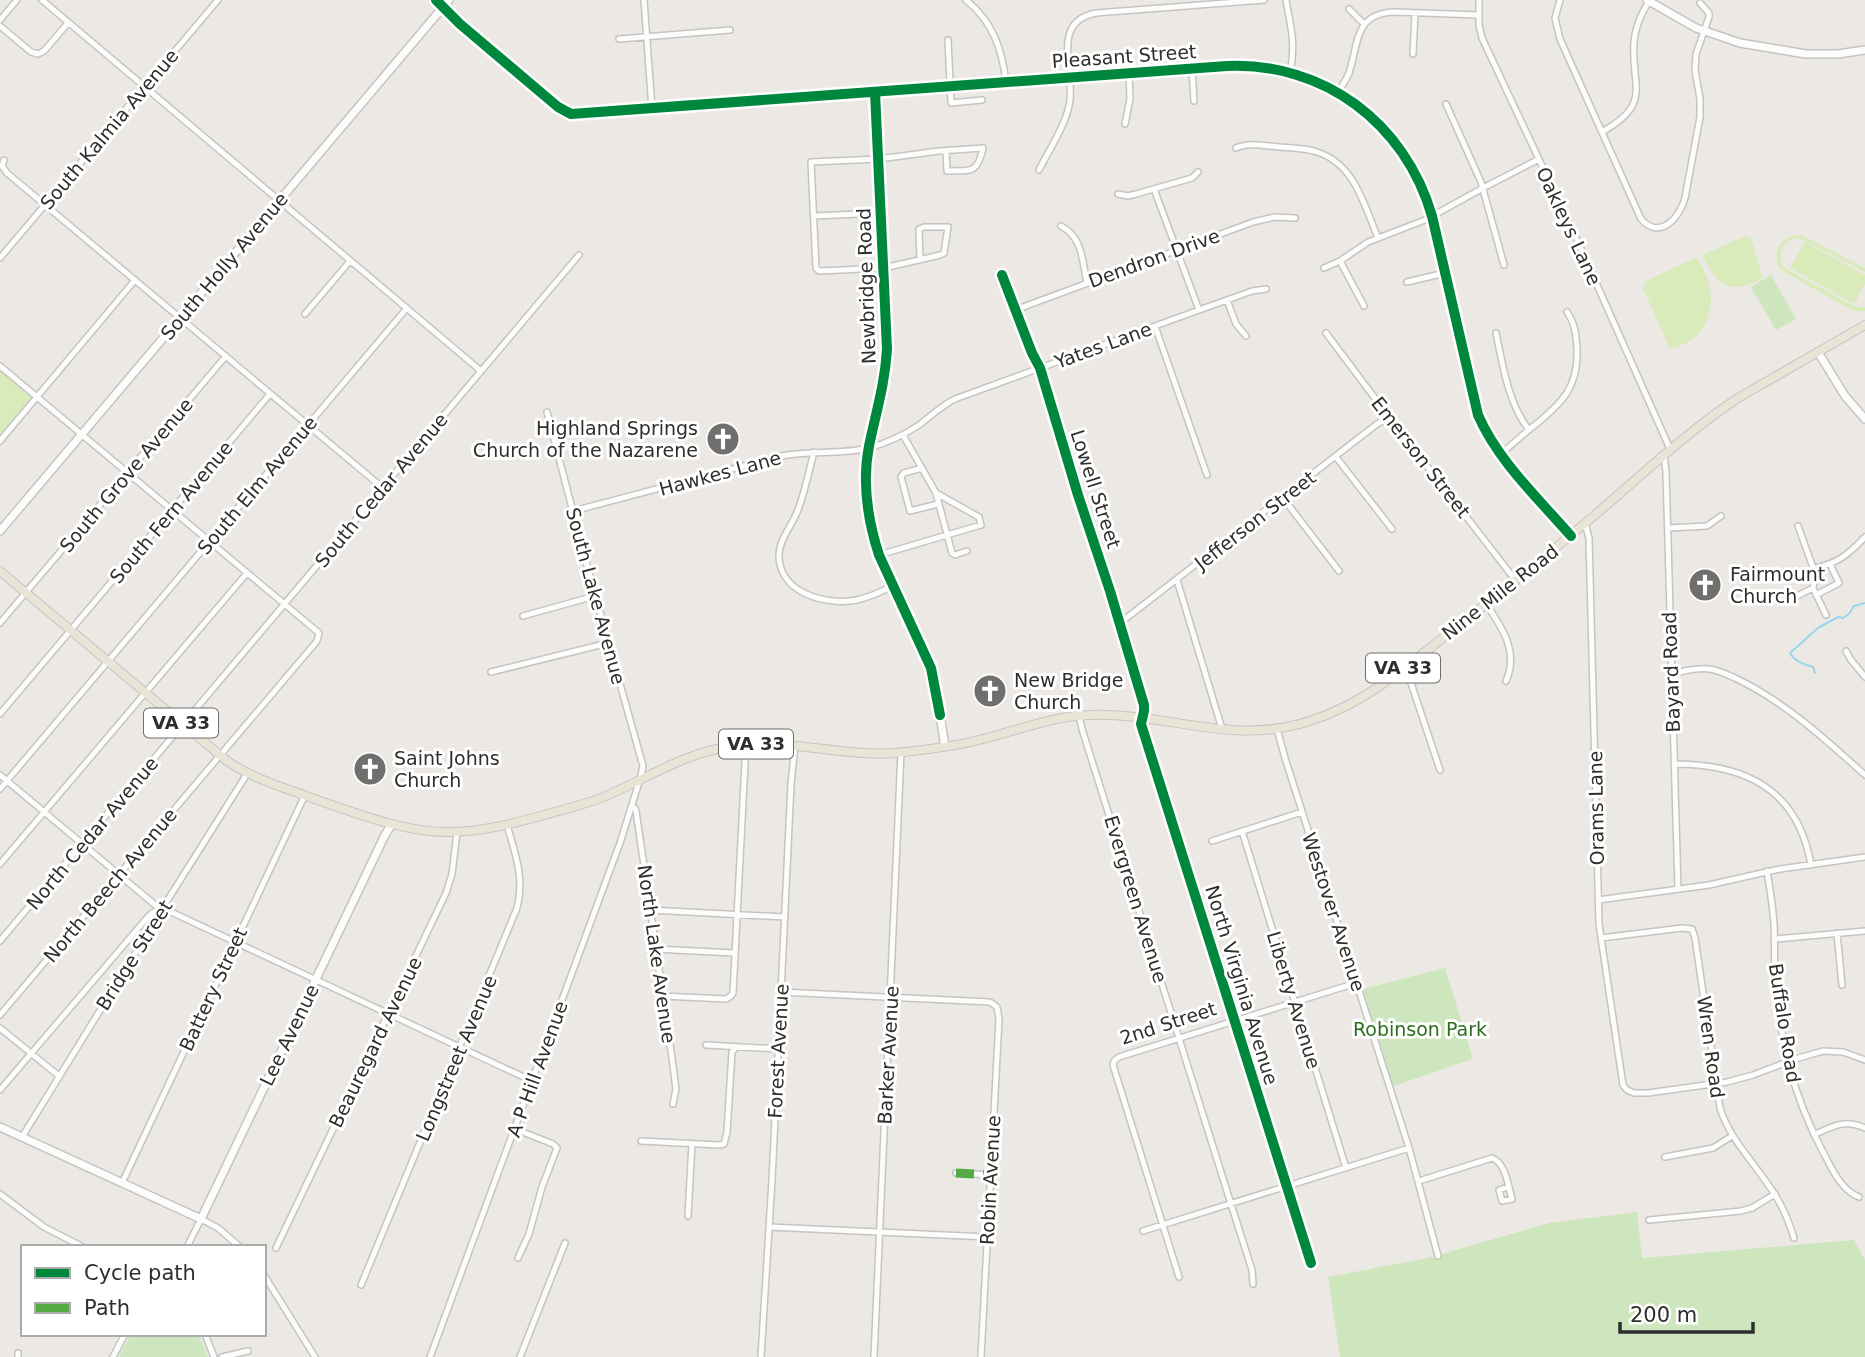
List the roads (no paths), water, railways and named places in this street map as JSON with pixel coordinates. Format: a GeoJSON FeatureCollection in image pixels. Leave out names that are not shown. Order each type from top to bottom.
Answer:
{"type":"FeatureCollection","features":[{"type":"Feature","properties":{"kind":"main road","name":"Nine Mile Road"},"geometry":{"type":"LineString","coordinates":[[640,779],[692,755],[746,744],[795,745],[875,753],[901,752],[980,740],[1079,715],[1117,715],[1253,731],[1277,729],[1321,718],[1350,705],[1380,686],[1516,581],[1699,425],[1738,398],[1865,325]]}},
{"type":"Feature","properties":{"kind":"main road","name":"VA 33"},"geometry":{"type":"LineString","coordinates":[[0,571],[220,755],[247,774],[391,824],[418,830],[478,831],[588,802],[640,779]]}},
{"type":"Feature","properties":{"kind":"street"},"geometry":{"type":"LineString","coordinates":[[0,20],[17,0]]}},
{"type":"Feature","properties":{"kind":"street"},"geometry":{"type":"LineString","coordinates":[[41,0],[481,371]]}},
{"type":"Feature","properties":{"kind":"street"},"geometry":{"type":"LineString","coordinates":[[205,0],[212,6]]}},
{"type":"Feature","properties":{"kind":"street","name":"South Kalmia Avenue"},"geometry":{"type":"LineString","coordinates":[[0,258],[218,0]]}},
{"type":"Feature","properties":{"kind":"street","name":"Pleasant Street"},"geometry":{"type":"LineString","coordinates":[[436,0],[446,3],[460,24],[558,107],[571,114],[1192,68],[1259,67],[1315,81],[1338,93],[1373,119],[1402,152],[1420,183],[1432,216],[1475,406],[1487,434],[1521,479],[1571,536]]}},
{"type":"Feature","properties":{"kind":"street"},"geometry":{"type":"LineString","coordinates":[[644,0],[652,109]]}},
{"type":"Feature","properties":{"kind":"street"},"geometry":{"type":"LineString","coordinates":[[966,0],[993,31],[1003,56],[1006,82]]}},
{"type":"Feature","properties":{"kind":"street"},"geometry":{"type":"LineString","coordinates":[[1039,170],[1068,110],[1071,93],[1069,33],[1079,19],[1089,15],[1264,0]]}},
{"type":"Feature","properties":{"kind":"street"},"geometry":{"type":"LineString","coordinates":[[1286,0],[1294,43],[1290,73]]}},
{"type":"Feature","properties":{"kind":"street","name":"Oakleys Lane"},"geometry":{"type":"LineString","coordinates":[[1479,0],[1478,15],[1482,38],[1539,159],[1667,452]]}},
{"type":"Feature","properties":{"kind":"street"},"geometry":{"type":"LineString","coordinates":[[1560,0],[1556,14],[1557,33],[1644,222],[1649,227],[1658,228],[1681,211],[1698,128],[1700,99],[1695,62],[1698,46],[1709,19],[1709,13],[1700,3]]}},
{"type":"Feature","properties":{"kind":"street"},"geometry":{"type":"LineString","coordinates":[[1602,132],[1622,120],[1635,98],[1635,34],[1648,1],[1704,31],[1740,43],[1798,53],[1829,55],[1865,50]]}},
{"type":"Feature","properties":{"kind":"street","name":"South Holly Avenue"},"geometry":{"type":"LineString","coordinates":[[0,531],[446,3]]}},
{"type":"Feature","properties":{"kind":"street"},"geometry":{"type":"LineString","coordinates":[[1349,9],[1364,24]]}},
{"type":"Feature","properties":{"kind":"street"},"geometry":{"type":"LineString","coordinates":[[1338,93],[1349,73],[1359,34],[1364,24],[1376,15],[1385,12],[1478,15]]}},
{"type":"Feature","properties":{"kind":"street"},"geometry":{"type":"LineString","coordinates":[[1413,54],[1416,13]]}},
{"type":"Feature","properties":{"kind":"street"},"geometry":{"type":"LineString","coordinates":[[0,26],[37,54],[44,51],[68,23]]}},
{"type":"Feature","properties":{"kind":"street"},"geometry":{"type":"LineString","coordinates":[[619,39],[730,30]]}},
{"type":"Feature","properties":{"kind":"street"},"geometry":{"type":"LineString","coordinates":[[948,40],[951,103],[982,100]]}},
{"type":"Feature","properties":{"kind":"street"},"geometry":{"type":"LineString","coordinates":[[1192,68],[1194,101]]}},
{"type":"Feature","properties":{"kind":"street"},"geometry":{"type":"LineString","coordinates":[[1125,124],[1130,99],[1129,73]]}},
{"type":"Feature","properties":{"kind":"street","name":"Newbridge Road"},"geometry":{"type":"LineString","coordinates":[[875,92],[887,333],[886,370],[869,448],[868,509],[879,555],[931,668],[945,747]]}},
{"type":"Feature","properties":{"kind":"street"},"geometry":{"type":"LineString","coordinates":[[1446,104],[1483,188],[1504,265]]}},
{"type":"Feature","properties":{"kind":"street"},"geometry":{"type":"LineString","coordinates":[[1236,148],[1246,145],[1306,149],[1334,159],[1354,181],[1378,238]]}},
{"type":"Feature","properties":{"kind":"street"},"geometry":{"type":"LineString","coordinates":[[920,260],[919,229],[948,227],[944,253],[940,256],[884,268],[819,271],[816,268],[811,162],[879,159],[946,151],[982,148],[979,164],[966,170],[947,171],[946,151]]}},
{"type":"Feature","properties":{"kind":"street"},"geometry":{"type":"LineString","coordinates":[[1324,268],[1378,238],[1432,216],[1539,159]]}},
{"type":"Feature","properties":{"kind":"street"},"geometry":{"type":"LineString","coordinates":[[4,160],[2,166],[5,170],[383,488]]}},
{"type":"Feature","properties":{"kind":"street"},"geometry":{"type":"LineString","coordinates":[[1118,194],[1128,196],[1154,189],[1192,178],[1198,172]]}},
{"type":"Feature","properties":{"kind":"street"},"geometry":{"type":"LineString","coordinates":[[1154,189],[1199,310]]}},
{"type":"Feature","properties":{"kind":"street"},"geometry":{"type":"LineString","coordinates":[[814,216],[881,213]]}},
{"type":"Feature","properties":{"kind":"street","name":"Dendron Drive"},"geometry":{"type":"LineString","coordinates":[[1015,310],[1261,219],[1295,218]]}},
{"type":"Feature","properties":{"kind":"street"},"geometry":{"type":"LineString","coordinates":[[1061,226],[1070,231],[1076,239],[1087,283]]}},
{"type":"Feature","properties":{"kind":"street","name":"South Cedar Avenue"},"geometry":{"type":"LineString","coordinates":[[183,724],[579,256]]}},
{"type":"Feature","properties":{"kind":"street"},"geometry":{"type":"LineString","coordinates":[[305,314],[350,261]]}},
{"type":"Feature","properties":{"kind":"street"},"geometry":{"type":"LineString","coordinates":[[1340,261],[1364,306]]}},
{"type":"Feature","properties":{"kind":"street"},"geometry":{"type":"LineString","coordinates":[[1407,282],[1445,273]]}},
{"type":"Feature","properties":{"kind":"street","name":"Lowell Street"},"geometry":{"type":"LineString","coordinates":[[1002,275],[1031,353],[1040,368],[1090,526],[1141,692],[1144,711],[1142,718]]}},
{"type":"Feature","properties":{"kind":"street"},"geometry":{"type":"LineString","coordinates":[[0,441],[135,280]]}},
{"type":"Feature","properties":{"kind":"street","name":"Yates Lane"},"geometry":{"type":"LineString","coordinates":[[869,448],[903,435],[955,399],[1252,291],[1266,289]]}},
{"type":"Feature","properties":{"kind":"street"},"geometry":{"type":"LineString","coordinates":[[1227,300],[1236,324],[1246,336]]}},
{"type":"Feature","properties":{"kind":"street","name":"South Elm Avenue"},"geometry":{"type":"LineString","coordinates":[[0,789],[407,308]]}},
{"type":"Feature","properties":{"kind":"street"},"geometry":{"type":"LineString","coordinates":[[1502,453],[1562,402],[1569,391],[1575,376],[1577,346],[1574,325],[1567,312]]}},
{"type":"Feature","properties":{"kind":"street"},"geometry":{"type":"LineString","coordinates":[[1155,326],[1207,475]]}},
{"type":"Feature","properties":{"kind":"street","name":"Emerson Street"},"geometry":{"type":"LineString","coordinates":[[1326,333],[1516,581]]}},
{"type":"Feature","properties":{"kind":"street"},"geometry":{"type":"LineString","coordinates":[[1496,333],[1511,399],[1528,430]]}},
{"type":"Feature","properties":{"kind":"street"},"geometry":{"type":"LineString","coordinates":[[1818,352],[1845,396],[1865,419]]}},
{"type":"Feature","properties":{"kind":"street","name":"South Grove Avenue"},"geometry":{"type":"LineString","coordinates":[[0,623],[226,356]]}},
{"type":"Feature","properties":{"kind":"street"},"geometry":{"type":"LineString","coordinates":[[0,366],[284,604]]}},
{"type":"Feature","properties":{"kind":"street","name":"South Fern Avenue"},"geometry":{"type":"LineString","coordinates":[[0,714],[271,394]]}},
{"type":"Feature","properties":{"kind":"street","name":"South Lake Avenue"},"geometry":{"type":"LineString","coordinates":[[547,412],[643,766],[640,779]]}},
{"type":"Feature","properties":{"kind":"street","name":"Jefferson Street"},"geometry":{"type":"LineString","coordinates":[[1120,623],[1384,420],[1390,419]]}},
{"type":"Feature","properties":{"kind":"street"},"geometry":{"type":"LineString","coordinates":[[903,435],[936,494],[952,553],[955,555],[967,551]]}},
{"type":"Feature","properties":{"kind":"street","name":"Hawkes Lane"},"geometry":{"type":"LineString","coordinates":[[573,511],[781,456],[869,448]]}},
{"type":"Feature","properties":{"kind":"street"},"geometry":{"type":"LineString","coordinates":[[814,452],[798,510],[780,548],[780,561],[785,576],[802,592],[831,601],[865,598],[892,586]]}},
{"type":"Feature","properties":{"kind":"street","name":"Bayard Road"},"geometry":{"type":"LineString","coordinates":[[1667,452],[1678,889]]}},
{"type":"Feature","properties":{"kind":"street"},"geometry":{"type":"LineString","coordinates":[[1336,457],[1392,529]]}},
{"type":"Feature","properties":{"kind":"street"},"geometry":{"type":"LineString","coordinates":[[922,468],[904,473],[901,477],[910,511],[938,504]]}},
{"type":"Feature","properties":{"kind":"street"},"geometry":{"type":"LineString","coordinates":[[879,555],[981,525],[979,517],[936,494]]}},
{"type":"Feature","properties":{"kind":"street"},"geometry":{"type":"LineString","coordinates":[[1283,498],[1339,571]]}},
{"type":"Feature","properties":{"kind":"street"},"geometry":{"type":"LineString","coordinates":[[1668,528],[1707,526],[1721,516]]}},
{"type":"Feature","properties":{"kind":"street","name":"Orams Lane"},"geometry":{"type":"LineString","coordinates":[[1585,523],[1589,538],[1598,900],[1621,1079],[1624,1088],[1634,1093],[1653,1093],[1715,1083]]}},
{"type":"Feature","properties":{"kind":"street"},"geometry":{"type":"LineString","coordinates":[[1798,526],[1814,569],[1813,588],[1826,615]]}},
{"type":"Feature","properties":{"kind":"street"},"geometry":{"type":"LineString","coordinates":[[1814,569],[1848,555],[1865,537]]}},
{"type":"Feature","properties":{"kind":"street"},"geometry":{"type":"LineString","coordinates":[[1816,595],[1839,583],[1830,564]]}},
{"type":"Feature","properties":{"kind":"street"},"geometry":{"type":"LineString","coordinates":[[0,864],[247,573]]}},
{"type":"Feature","properties":{"kind":"street"},"geometry":{"type":"LineString","coordinates":[[1177,580],[1222,729]]}},
{"type":"Feature","properties":{"kind":"street"},"geometry":{"type":"LineString","coordinates":[[1793,598],[1813,588]]}},
{"type":"Feature","properties":{"kind":"street"},"geometry":{"type":"LineString","coordinates":[[523,616],[595,596]]}},
{"type":"Feature","properties":{"kind":"street","name":"North Beech Avenue"},"geometry":{"type":"LineString","coordinates":[[0,1015],[317,641],[319,633],[284,604]]}},
{"type":"Feature","properties":{"kind":"street"},"geometry":{"type":"LineString","coordinates":[[1486,604],[1506,635],[1511,671],[1506,681]]}},
{"type":"Feature","properties":{"kind":"street"},"geometry":{"type":"LineString","coordinates":[[491,672],[608,643]]}},
{"type":"Feature","properties":{"kind":"street"},"geometry":{"type":"LineString","coordinates":[[1846,651],[1865,677]]}},
{"type":"Feature","properties":{"kind":"street"},"geometry":{"type":"LineString","coordinates":[[1404,667],[1440,770]]}},
{"type":"Feature","properties":{"kind":"street"},"geometry":{"type":"LineString","coordinates":[[1671,673],[1710,669],[1746,684],[1791,713],[1865,775]]}},
{"type":"Feature","properties":{"kind":"street","name":"Evergreen Avenue"},"geometry":{"type":"LineString","coordinates":[[1079,715],[1252,1270],[1254,1284]]}},
{"type":"Feature","properties":{"kind":"street","name":"North Virginia Avenue"},"geometry":{"type":"LineString","coordinates":[[1142,718],[1141,724],[1311,1263]]}},
{"type":"Feature","properties":{"kind":"street","name":"North Cedar Avenue"},"geometry":{"type":"LineString","coordinates":[[0,940],[183,724]]}},
{"type":"Feature","properties":{"kind":"street","name":"Westover Avenue"},"geometry":{"type":"LineString","coordinates":[[1277,729],[1409,1148],[1438,1256]]}},
{"type":"Feature","properties":{"kind":"street"},"geometry":{"type":"LineString","coordinates":[[662,996],[726,999],[731,996],[746,744]]}},
{"type":"Feature","properties":{"kind":"street","name":"Forest Avenue"},"geometry":{"type":"LineString","coordinates":[[761,1357],[795,745]]}},
{"type":"Feature","properties":{"kind":"street","name":"Barker Avenue"},"geometry":{"type":"LineString","coordinates":[[874,1357],[901,752]]}},
{"type":"Feature","properties":{"kind":"street"},"geometry":{"type":"LineString","coordinates":[[1674,764],[1705,766],[1737,773],[1769,789],[1789,809],[1799,824],[1811,865]]}},
{"type":"Feature","properties":{"kind":"street","name":"Bridge Street"},"geometry":{"type":"LineString","coordinates":[[22,1137],[160,909],[247,774]]}},
{"type":"Feature","properties":{"kind":"street"},"geometry":{"type":"LineString","coordinates":[[0,775],[160,909],[532,1081]]}},
{"type":"Feature","properties":{"kind":"street","name":"A P Hill Avenue"},"geometry":{"type":"LineString","coordinates":[[430,1357],[589,931],[640,779]]}},
{"type":"Feature","properties":{"kind":"street","name":"Battery Street"},"geometry":{"type":"LineString","coordinates":[[122,1183],[305,795]]}},
{"type":"Feature","properties":{"kind":"street","name":"North Lake Avenue"},"geometry":{"type":"LineString","coordinates":[[632,807],[636,811],[676,1089],[673,1104]]}},
{"type":"Feature","properties":{"kind":"street"},"geometry":{"type":"LineString","coordinates":[[1212,841],[1302,812]]}},
{"type":"Feature","properties":{"kind":"street","name":"Lee Avenue"},"geometry":{"type":"LineString","coordinates":[[188,1245],[391,824]]}},
{"type":"Feature","properties":{"kind":"street","name":"Longstreet Avenue"},"geometry":{"type":"LineString","coordinates":[[361,1285],[513,920],[521,888],[507,825]]}},
{"type":"Feature","properties":{"kind":"street","name":"Liberty Avenue"},"geometry":{"type":"LineString","coordinates":[[1242,831],[1346,1168]]}},
{"type":"Feature","properties":{"kind":"street","name":"Beauregard Avenue"},"geometry":{"type":"LineString","coordinates":[[276,1248],[446,893],[454,865],[457,832]]}},
{"type":"Feature","properties":{"kind":"street"},"geometry":{"type":"LineString","coordinates":[[1598,900],[1726,882],[1767,872],[1865,857]]}},
{"type":"Feature","properties":{"kind":"street","name":"Buffalo Road"},"geometry":{"type":"LineString","coordinates":[[1767,872],[1773,907],[1775,978],[1788,1062],[1799,1101],[1814,1135],[1841,1182],[1851,1194],[1859,1197]]}},
{"type":"Feature","properties":{"kind":"street"},"geometry":{"type":"LineString","coordinates":[[0,1090],[146,919],[160,909]]}},
{"type":"Feature","properties":{"kind":"street"},"geometry":{"type":"LineString","coordinates":[[650,910],[785,917]]}},
{"type":"Feature","properties":{"kind":"street","name":"Wren Road"},"geometry":{"type":"LineString","coordinates":[[1601,938],[1692,929],[1720,1108],[1732,1136],[1775,1194],[1794,1238]]}},
{"type":"Feature","properties":{"kind":"street"},"geometry":{"type":"LineString","coordinates":[[1774,940],[1865,931]]}},
{"type":"Feature","properties":{"kind":"street"},"geometry":{"type":"LineString","coordinates":[[1837,933],[1842,985]]}},
{"type":"Feature","properties":{"kind":"street"},"geometry":{"type":"LineString","coordinates":[[655,949],[734,953]]}},
{"type":"Feature","properties":{"kind":"street","name":"2nd Street"},"geometry":{"type":"LineString","coordinates":[[1163,1224],[1114,1063],[1119,1057],[1356,983]]}},
{"type":"Feature","properties":{"kind":"street"},"geometry":{"type":"LineString","coordinates":[[782,992],[891,997]]}},
{"type":"Feature","properties":{"kind":"street","name":"Robin Avenue"},"geometry":{"type":"LineString","coordinates":[[891,997],[990,1002],[997,1007],[999,1019],[981,1357]]}},
{"type":"Feature","properties":{"kind":"street"},"geometry":{"type":"LineString","coordinates":[[0,1028],[59,1076]]}},
{"type":"Feature","properties":{"kind":"street"},"geometry":{"type":"LineString","coordinates":[[706,1045],[778,1049]]}},
{"type":"Feature","properties":{"kind":"street"},"geometry":{"type":"LineString","coordinates":[[641,1141],[724,1144],[727,1132],[730,1061],[736,1047]]}},
{"type":"Feature","properties":{"kind":"street"},"geometry":{"type":"LineString","coordinates":[[1715,1083],[1753,1075],[1810,1054],[1830,1051],[1848,1053],[1865,1060]]}},
{"type":"Feature","properties":{"kind":"street"},"geometry":{"type":"LineString","coordinates":[[1814,1135],[1844,1123],[1865,1128]]}},
{"type":"Feature","properties":{"kind":"street"},"geometry":{"type":"LineString","coordinates":[[0,1127],[201,1219],[218,1228],[238,1245]]}},
{"type":"Feature","properties":{"kind":"street"},"geometry":{"type":"LineString","coordinates":[[514,1129],[554,1144],[557,1148],[542,1187],[529,1234],[518,1258]]}},
{"type":"Feature","properties":{"kind":"street"},"geometry":{"type":"LineString","coordinates":[[1665,1157],[1713,1148],[1732,1136]]}},
{"type":"Feature","properties":{"kind":"street"},"geometry":{"type":"LineString","coordinates":[[688,1216],[692,1144]]}},
{"type":"Feature","properties":{"kind":"street"},"geometry":{"type":"LineString","coordinates":[[1143,1231],[1409,1148]]}},
{"type":"Feature","properties":{"kind":"street"},"geometry":{"type":"LineString","coordinates":[[1419,1181],[1492,1158],[1502,1164],[1508,1187]]}},
{"type":"Feature","properties":{"kind":"street"},"geometry":{"type":"LineString","coordinates":[[956,1173],[991,1175]]}},
{"type":"Feature","properties":{"kind":"street"},"geometry":{"type":"LineString","coordinates":[[0,1194],[44,1227],[78,1245]]}},
{"type":"Feature","properties":{"kind":"street"},"geometry":{"type":"LineString","coordinates":[[1649,1220],[1741,1211],[1752,1208],[1775,1194]]}},
{"type":"Feature","properties":{"kind":"street"},"geometry":{"type":"LineString","coordinates":[[1163,1224],[1179,1277]]}},
{"type":"Feature","properties":{"kind":"street"},"geometry":{"type":"LineString","coordinates":[[769,1227],[988,1237]]}},
{"type":"Feature","properties":{"kind":"street"},"geometry":{"type":"LineString","coordinates":[[520,1357],[565,1243]]}},
{"type":"Feature","properties":{"kind":"street"},"geometry":{"type":"LineString","coordinates":[[266,1278],[316,1357]]}},
{"type":"Feature","properties":{"kind":"street"},"geometry":{"type":"LineString","coordinates":[[113,1357],[124,1336]]}},
{"type":"Feature","properties":{"kind":"street"},"geometry":{"type":"LineString","coordinates":[[206,1336],[214,1357]]}},
{"type":"Feature","properties":{"kind":"street"},"geometry":{"type":"LineString","coordinates":[[222,1357],[248,1351]]}},
{"type":"Feature","properties":{"kind":"waterway"},"geometry":{"type":"LineString","coordinates":[[1815,673],[1813,667],[1797,661],[1790,653],[1818,628],[1838,617],[1843,618],[1854,606],[1865,603]]}},
{"type":"Feature","properties":{"kind":"place","name":"Highland Springs Church of the Nazarene"},"geometry":{"type":"Point","coordinates":[723,439]}},
{"type":"Feature","properties":{"kind":"place","name":"Fairmount Church"},"geometry":{"type":"Point","coordinates":[1705,585]}},
{"type":"Feature","properties":{"kind":"place","name":"New Bridge Church"},"geometry":{"type":"Point","coordinates":[990,691]}},
{"type":"Feature","properties":{"kind":"place","name":"Saint Johns Church"},"geometry":{"type":"Point","coordinates":[370,769]}},
{"type":"Feature","properties":{"kind":"park label","name":"Robinson Park"},"geometry":{"type":"Point","coordinates":[1420,1029]}}]}
